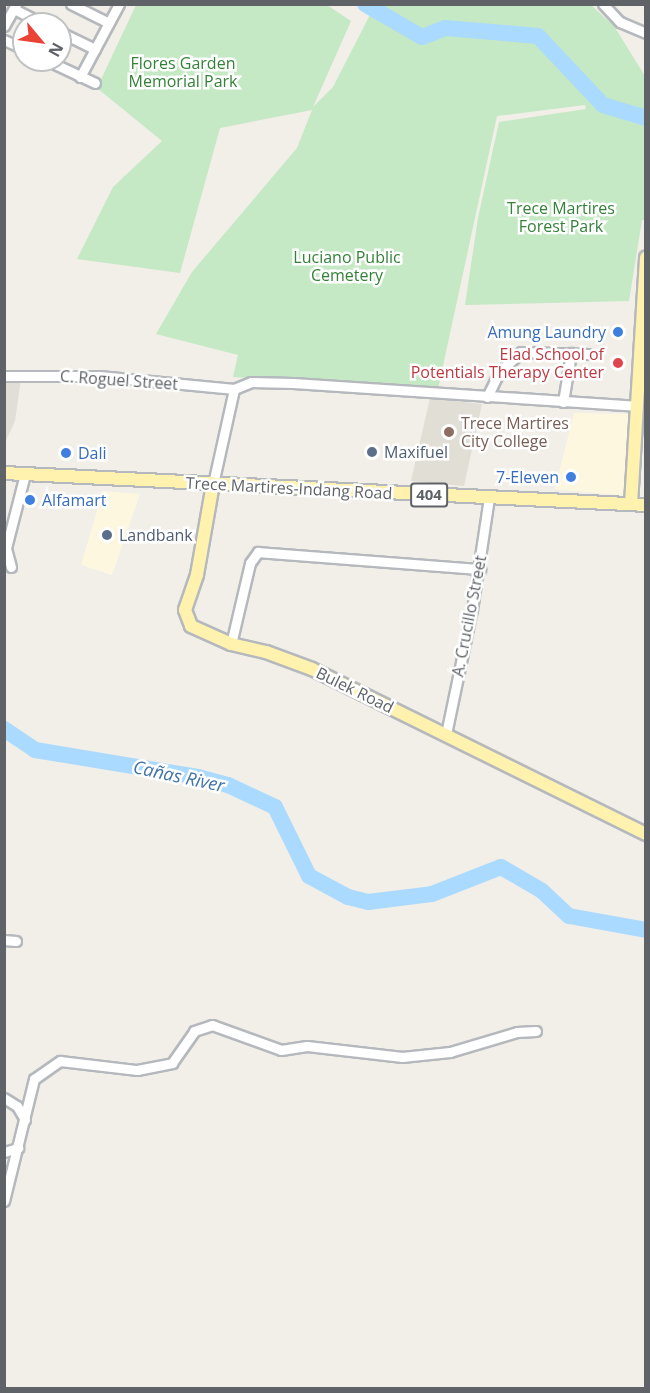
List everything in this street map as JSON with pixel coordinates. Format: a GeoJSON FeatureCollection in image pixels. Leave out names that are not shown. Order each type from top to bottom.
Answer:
{"type":"FeatureCollection","features":[{"type":"Feature","properties":{"kind":"main road"},"geometry":{"type":"LineString","coordinates":[[631,504],[645,257]]}},
{"type":"Feature","properties":{"kind":"main road","name":"Trece Martires-Indang Road"},"geometry":{"type":"LineString","coordinates":[[4,472],[645,505]]}},
{"type":"Feature","properties":{"kind":"main road","name":"Bulek Road"},"geometry":{"type":"LineString","coordinates":[[213,483],[200,561],[185,614],[191,626],[231,644],[290,659],[645,834]]}},
{"type":"Feature","properties":{"kind":"street"},"geometry":{"type":"LineString","coordinates":[[71,4],[109,23]]}},
{"type":"Feature","properties":{"kind":"street"},"geometry":{"type":"LineString","coordinates":[[80,77],[119,4]]}},
{"type":"Feature","properties":{"kind":"street"},"geometry":{"type":"LineString","coordinates":[[603,4],[620,22],[645,33]]}},
{"type":"Feature","properties":{"kind":"street"},"geometry":{"type":"LineString","coordinates":[[4,26],[15,7]]}},
{"type":"Feature","properties":{"kind":"street"},"geometry":{"type":"LineString","coordinates":[[72,38],[95,49]]}},
{"type":"Feature","properties":{"kind":"street"},"geometry":{"type":"LineString","coordinates":[[70,72],[95,83]]}},
{"type":"Feature","properties":{"kind":"street"},"geometry":{"type":"LineString","coordinates":[[487,397],[499,372],[521,352],[588,354]]}},
{"type":"Feature","properties":{"kind":"street"},"geometry":{"type":"LineString","coordinates":[[563,402],[571,353]]}},
{"type":"Feature","properties":{"kind":"street","name":"C. Roguel Street"},"geometry":{"type":"LineString","coordinates":[[4,376],[99,376],[234,389],[251,382],[293,383],[635,406]]}},
{"type":"Feature","properties":{"kind":"street"},"geometry":{"type":"LineString","coordinates":[[213,483],[234,389]]}},
{"type":"Feature","properties":{"kind":"street"},"geometry":{"type":"LineString","coordinates":[[11,567],[6,548],[25,474]]}},
{"type":"Feature","properties":{"kind":"street","name":"A. Crucillo Street"},"geometry":{"type":"LineString","coordinates":[[446,734],[480,569],[489,498]]}},
{"type":"Feature","properties":{"kind":"street"},"geometry":{"type":"LineString","coordinates":[[231,644],[250,563],[258,552],[480,569]]}},
{"type":"Feature","properties":{"kind":"street"},"geometry":{"type":"LineString","coordinates":[[4,940],[16,941]]}},
{"type":"Feature","properties":{"kind":"street"},"geometry":{"type":"LineString","coordinates":[[4,1201],[34,1078],[54,1064],[66,1060],[137,1070],[172,1063],[194,1031],[212,1024],[281,1050],[307,1046],[402,1057],[450,1052],[517,1032],[536,1031]]}},
{"type":"Feature","properties":{"kind":"street"},"geometry":{"type":"LineString","coordinates":[[4,1098],[17,1106],[25,1120]]}},
{"type":"Feature","properties":{"kind":"street"},"geometry":{"type":"LineString","coordinates":[[4,1152],[18,1148]]}},
{"type":"Feature","properties":{"kind":"shaded area"},"geometry":{"type":"Polygon","coordinates":[[[5,379],[21,379],[15,421],[5,443],[5,379]]]}},
{"type":"Feature","properties":{"kind":"shaded area","name":"Trece Martires City College"},"geometry":{"type":"Polygon","coordinates":[[[430,398],[482,404],[464,486],[411,481],[430,398]]]}},
{"type":"Feature","properties":{"kind":"shaded area"},"geometry":{"type":"Polygon","coordinates":[[[574,413],[628,414],[626,496],[555,489],[574,413]]]}},
{"type":"Feature","properties":{"kind":"shaded area","name":"Landbank"},"geometry":{"type":"Polygon","coordinates":[[[103,491],[140,494],[112,575],[81,565],[103,491]]]}},
{"type":"Feature","properties":{"kind":"green space"},"geometry":{"type":"Polygon","coordinates":[[[136,5],[327,5],[351,21],[313,107],[333,87],[375,5],[591,5],[614,26],[645,76],[645,220],[642,220],[629,301],[465,305],[478,218],[499,122],[586,109],[585,105],[497,116],[438,389],[233,377],[238,355],[156,334],[192,272],[297,148],[312,110],[220,128],[180,273],[77,259],[113,187],[162,141],[97,88],[136,5]]]}},
{"type":"Feature","properties":{"kind":"waterway"},"geometry":{"type":"LineString","coordinates":[[365,4],[422,37],[445,28],[538,36],[603,105],[646,118]]}},
{"type":"Feature","properties":{"kind":"waterway","name":"Cañas River"},"geometry":{"type":"LineString","coordinates":[[4,729],[35,750],[198,777],[228,785],[275,807],[309,876],[348,897],[368,902],[432,894],[501,867],[542,891],[569,916],[646,930]]}},
{"type":"Feature","properties":{"kind":"place","name":"Amung Laundry"},"geometry":{"type":"Point","coordinates":[618,332]}},
{"type":"Feature","properties":{"kind":"place","name":"Elad School of Potentials Therapy Center"},"geometry":{"type":"Point","coordinates":[618,363]}},
{"type":"Feature","properties":{"kind":"place","name":"Trece Martires City College"},"geometry":{"type":"Point","coordinates":[449,432]}},
{"type":"Feature","properties":{"kind":"place","name":"Maxifuel"},"geometry":{"type":"Point","coordinates":[372,452]}},
{"type":"Feature","properties":{"kind":"place","name":"Dali"},"geometry":{"type":"Point","coordinates":[66,453]}},
{"type":"Feature","properties":{"kind":"place","name":"7-Eleven"},"geometry":{"type":"Point","coordinates":[571,477]}},
{"type":"Feature","properties":{"kind":"place","name":"Alfamart"},"geometry":{"type":"Point","coordinates":[30,500]}},
{"type":"Feature","properties":{"kind":"place","name":"Landbank"},"geometry":{"type":"Point","coordinates":[107,535]}},
{"type":"Feature","properties":{"kind":"park label","name":"Flores Garden Memorial Park"},"geometry":{"type":"Point","coordinates":[183,72]}},
{"type":"Feature","properties":{"kind":"park label","name":"Trece Martires Forest Park"},"geometry":{"type":"Point","coordinates":[561,217]}},
{"type":"Feature","properties":{"kind":"park label","name":"Luciano Public Cemetery"},"geometry":{"type":"Point","coordinates":[347,266]}}]}
